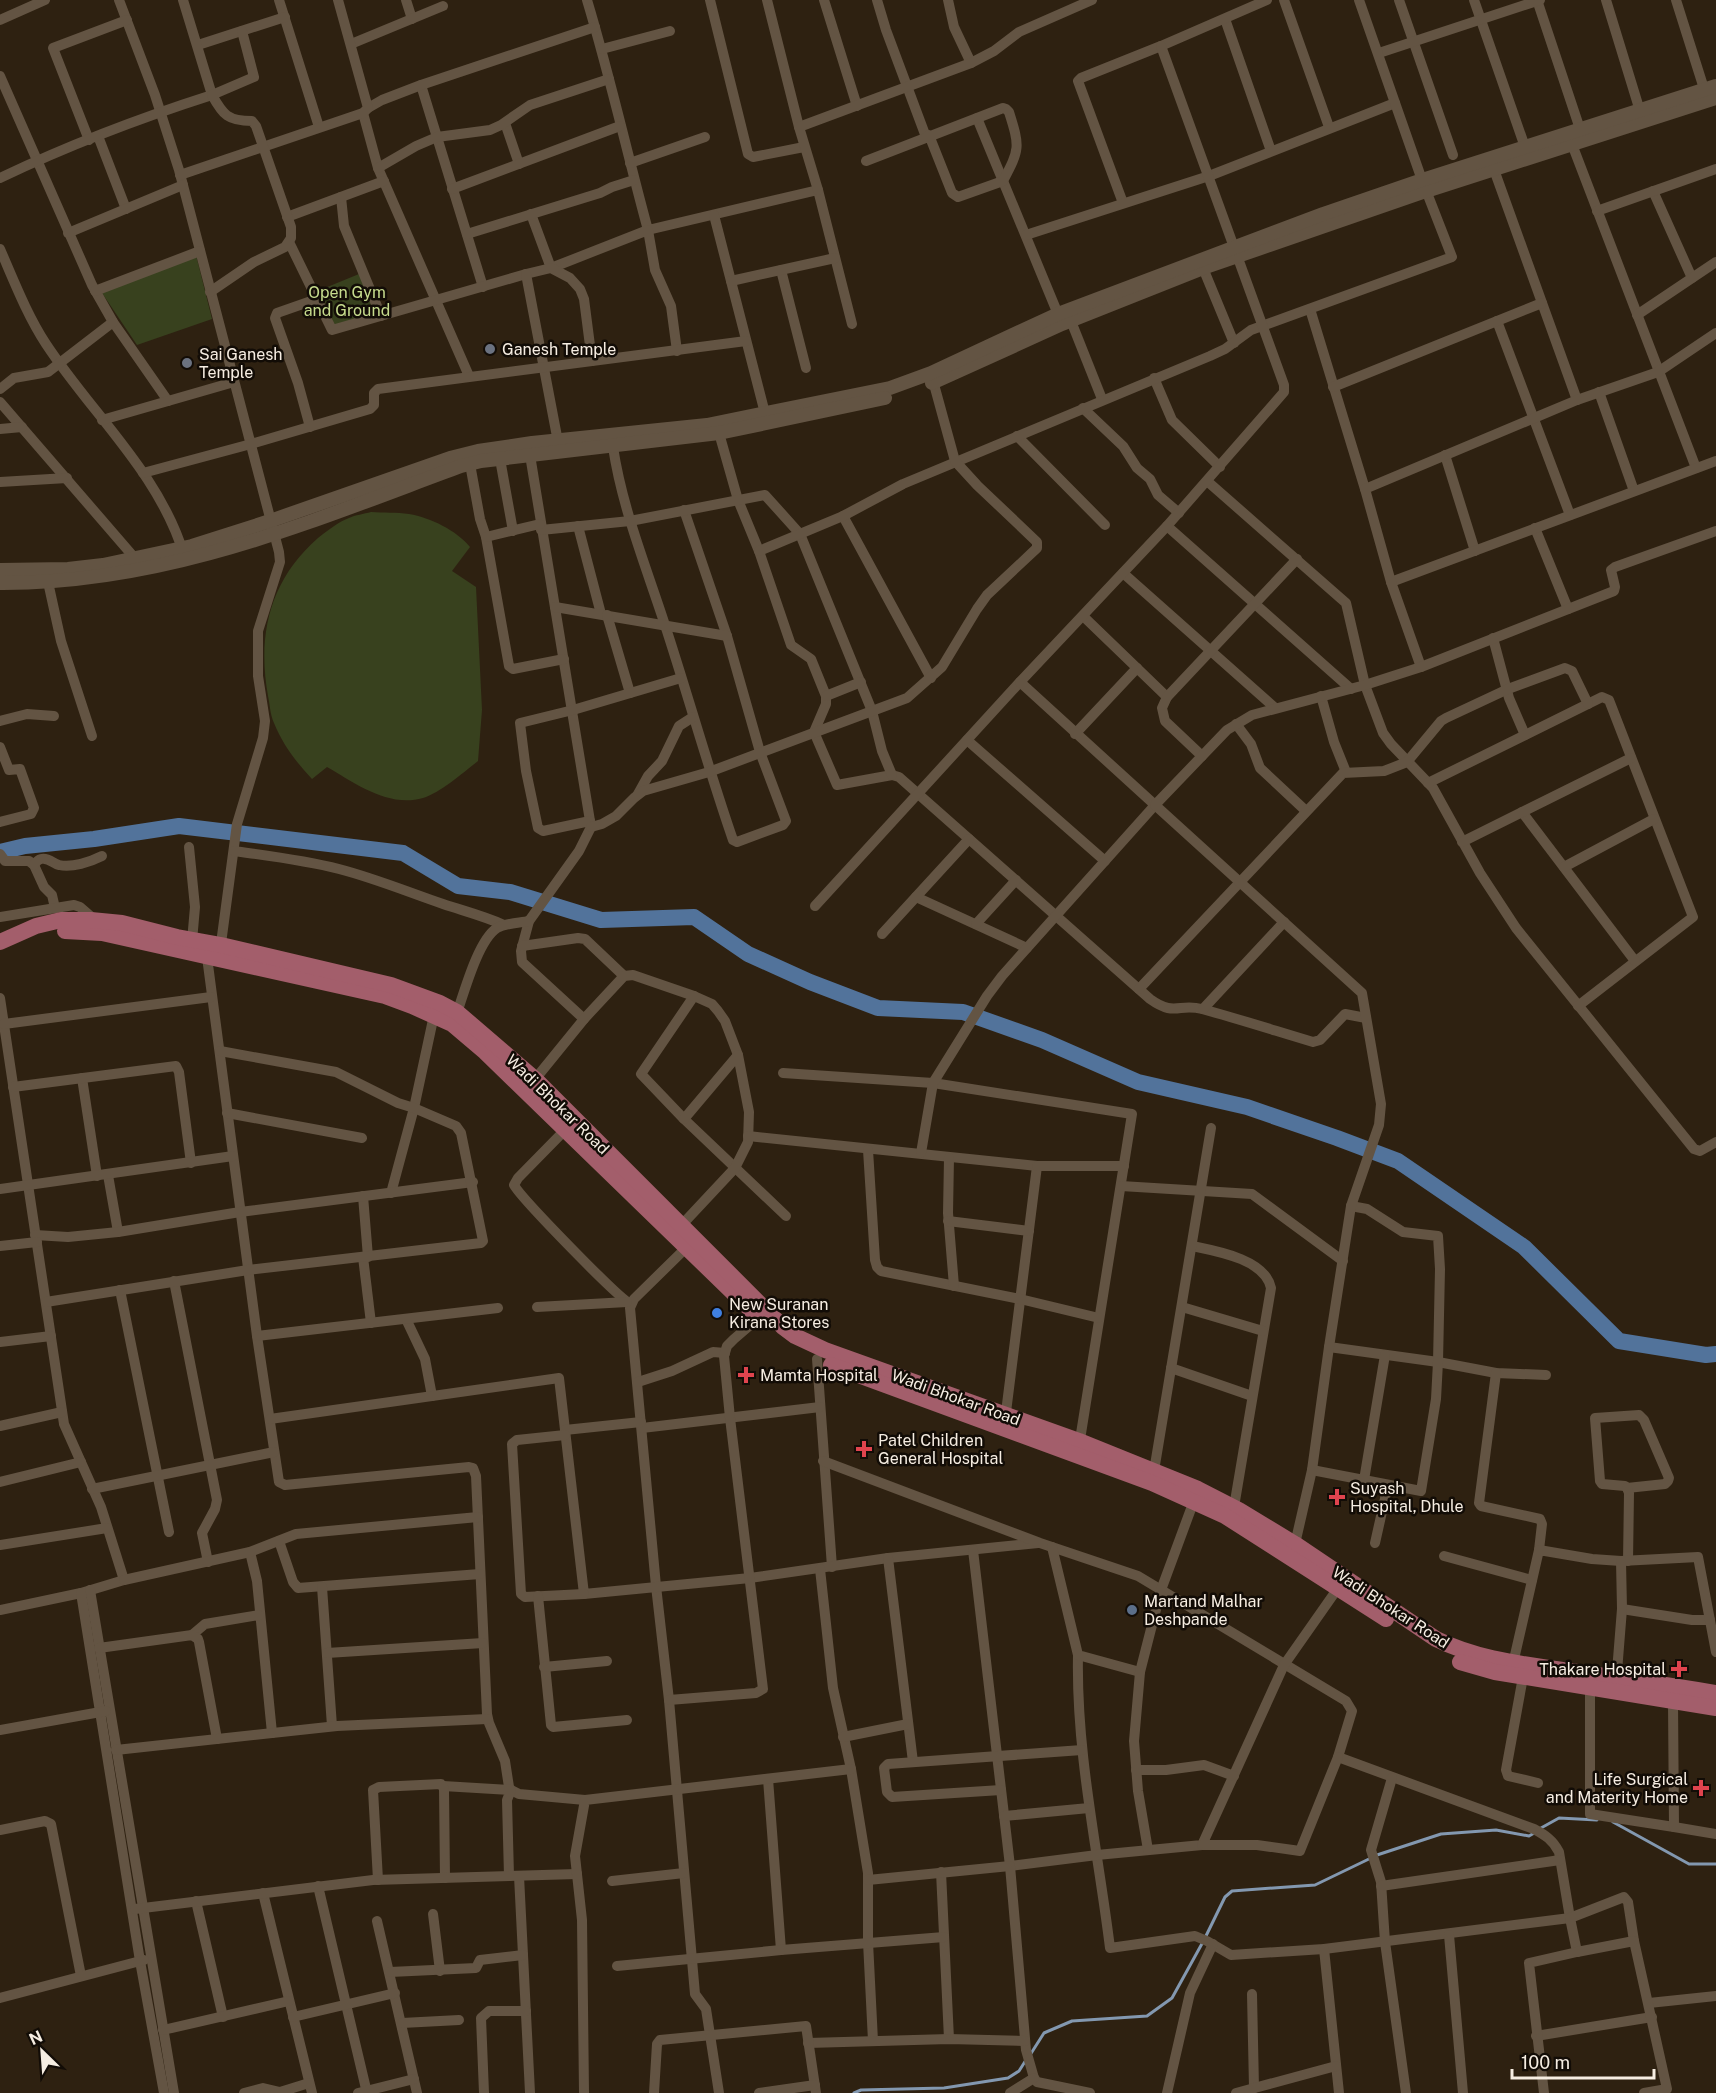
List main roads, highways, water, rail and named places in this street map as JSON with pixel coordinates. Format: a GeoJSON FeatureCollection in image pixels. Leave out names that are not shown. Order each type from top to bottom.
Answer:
{"type":"FeatureCollection","features":[{"type":"Feature","properties":{"kind":"main road","name":"Wadi Bhokar Road"},"geometry":{"type":"LineString","coordinates":[[0,942],[36,926],[52,922],[96,920],[122,923],[192,941],[216,954],[385,996],[434,1015],[455,1018]]}},
{"type":"Feature","properties":{"kind":"main road","name":"Wadi Bhokar Road"},"geometry":{"type":"LineString","coordinates":[[0,954],[35,936],[57,931],[79,930],[391,986],[424,996],[455,1018],[531,1085],[762,1314],[785,1342],[817,1359],[1078,1448],[1234,1508],[1295,1544],[1436,1640],[1470,1654],[1516,1671],[1590,1688],[1616,1685],[1673,1702],[1716,1708]]}},
{"type":"Feature","properties":{"kind":"main road","name":"Wadi Bhokar Road"},"geometry":{"type":"LineString","coordinates":[[762,1314],[813,1346],[1005,1422]]}},
{"type":"Feature","properties":{"kind":"main road","name":"Wadi Bhokar Road"},"geometry":{"type":"LineString","coordinates":[[1196,1495],[1434,1650],[1461,1662],[1495,1672],[1516,1671],[1616,1685],[1716,1692]]}},
{"type":"Feature","properties":{"kind":"waterway"},"geometry":{"type":"LineString","coordinates":[[0,852],[25,846],[94,839],[179,826],[403,853],[458,886],[510,892],[601,920],[694,917],[748,954],[810,982],[878,1008],[963,1012],[1042,1040],[1138,1082],[1247,1107],[1398,1161],[1524,1247],[1619,1341],[1706,1355],[1716,1354]]}},
{"type":"Feature","properties":{"kind":"waterway"},"geometry":{"type":"LineString","coordinates":[[1541,1828],[1559,1818],[1597,1820]]}},
{"type":"Feature","properties":{"kind":"waterway"},"geometry":{"type":"LineString","coordinates":[[1613,1822],[1689,1864],[1716,1864]]}},
{"type":"Feature","properties":{"kind":"waterway"},"geometry":{"type":"LineString","coordinates":[[1377,1855],[1441,1834],[1496,1830],[1529,1836],[1536,1832]]}},
{"type":"Feature","properties":{"kind":"waterway"},"geometry":{"type":"LineString","coordinates":[[1030,2055],[1044,2033],[1072,2021],[1147,2016],[1172,1998],[1225,1897],[1232,1891],[1315,1885],[1371,1858]]}},
{"type":"Feature","properties":{"kind":"waterway"},"geometry":{"type":"LineString","coordinates":[[854,2093],[861,2090],[944,2088],[1008,2078],[1019,2071],[1026,2060]]}},
{"type":"Feature","properties":{"kind":"place","name":"Ganesh Temple"},"geometry":{"type":"Point","coordinates":[490,349]}},
{"type":"Feature","properties":{"kind":"place","name":"Sai Ganesh Temple"},"geometry":{"type":"Point","coordinates":[187,363]}},
{"type":"Feature","properties":{"kind":"place","name":"New Suranan Kirana Stores"},"geometry":{"type":"Point","coordinates":[717,1313]}},
{"type":"Feature","properties":{"kind":"place","name":"Mamta Hospital"},"geometry":{"type":"Point","coordinates":[746,1375]}},
{"type":"Feature","properties":{"kind":"place","name":"Patel Children General Hospital"},"geometry":{"type":"Point","coordinates":[864,1449]}},
{"type":"Feature","properties":{"kind":"place","name":"Suyash Hospital, Dhule"},"geometry":{"type":"Point","coordinates":[1337,1497]}},
{"type":"Feature","properties":{"kind":"place","name":"Martand Malhar Deshpande"},"geometry":{"type":"Point","coordinates":[1132,1610]}},
{"type":"Feature","properties":{"kind":"place","name":"Thakare Hospital"},"geometry":{"type":"Point","coordinates":[1679,1669]}},
{"type":"Feature","properties":{"kind":"place","name":"Life Surgical and Materity Home"},"geometry":{"type":"Point","coordinates":[1701,1788]}},
{"type":"Feature","properties":{"kind":"park label","name":"Open Gym and Ground"},"geometry":{"type":"Point","coordinates":[347,301]}}]}
